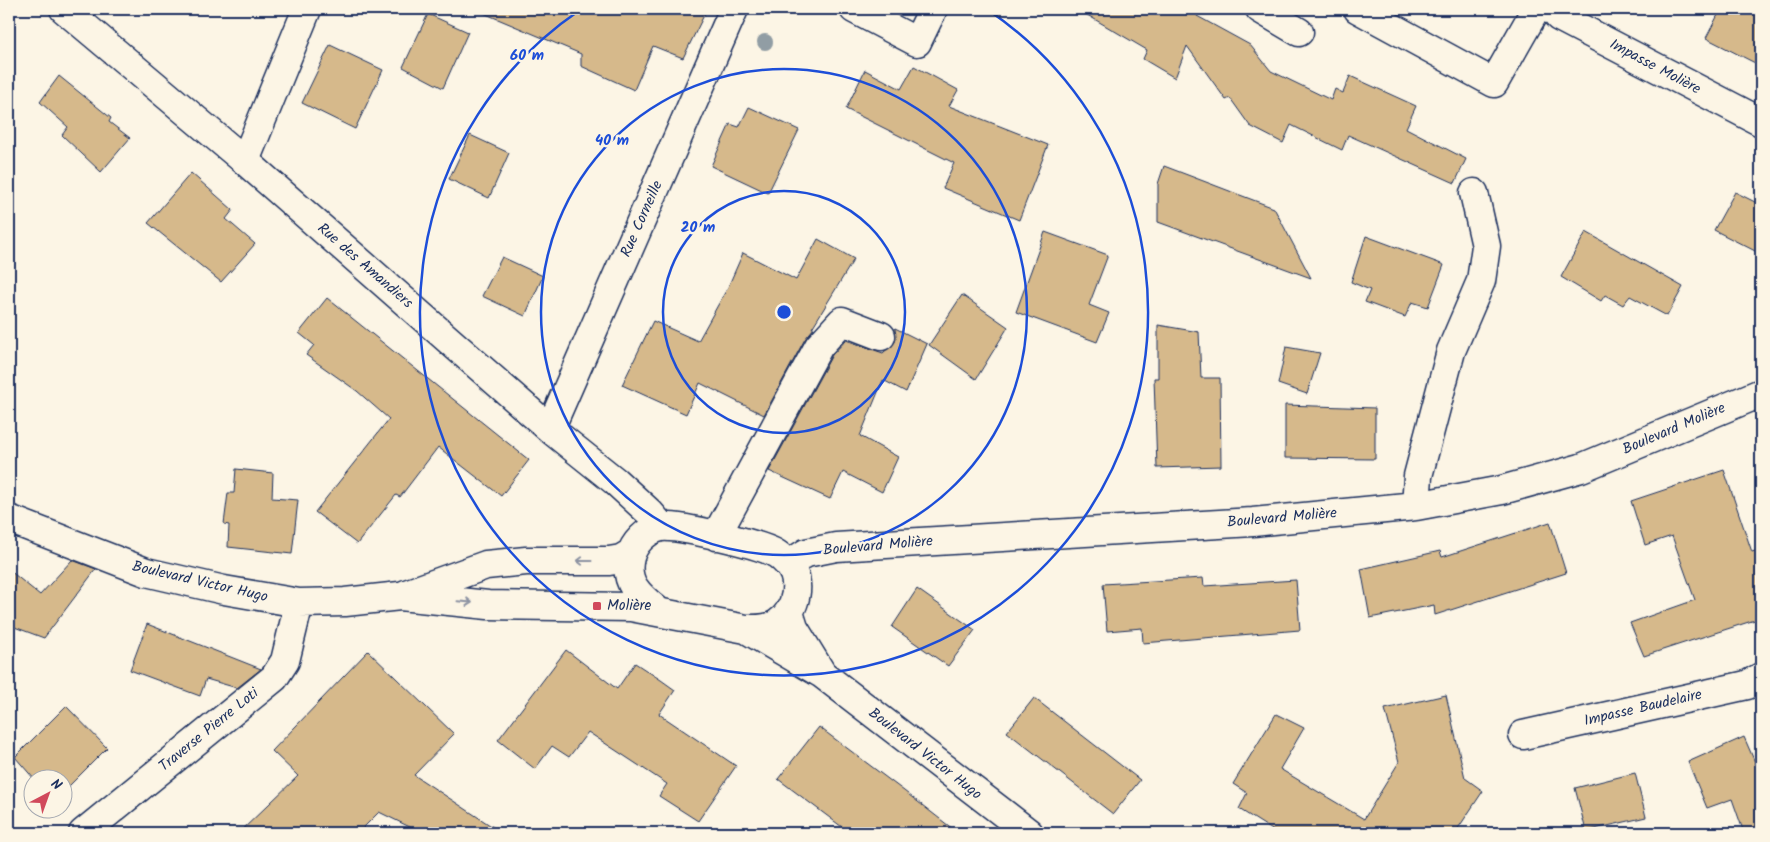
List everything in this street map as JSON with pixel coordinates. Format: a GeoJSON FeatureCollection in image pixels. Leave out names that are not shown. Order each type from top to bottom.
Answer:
{"type":"FeatureCollection","features":[{"type":"Feature","properties":{"kind":"street","name":"Rue des Amandiers"},"geometry":{"type":"LineString","coordinates":[[64,9],[244,161],[550,429],[615,481],[650,513],[662,527]]}},
{"type":"Feature","properties":{"kind":"street"},"geometry":{"type":"LineString","coordinates":[[244,161],[307,9]]}},
{"type":"Feature","properties":{"kind":"street","name":"Rue Corneille"},"geometry":{"type":"LineString","coordinates":[[550,429],[734,9]]}},
{"type":"Feature","properties":{"kind":"street"},"geometry":{"type":"LineString","coordinates":[[854,9],[917,42],[933,9]]}},
{"type":"Feature","properties":{"kind":"street"},"geometry":{"type":"LineString","coordinates":[[1260,9],[1299,32]]}},
{"type":"Feature","properties":{"kind":"street"},"geometry":{"type":"LineString","coordinates":[[1358,9],[1494,83],[1536,9]]}},
{"type":"Feature","properties":{"kind":"street","name":"Impasse Molière"},"geometry":{"type":"LineString","coordinates":[[1552,9],[1559,16],[1761,122]]}},
{"type":"Feature","properties":{"kind":"street"},"geometry":{"type":"LineString","coordinates":[[1416,506],[1418,476],[1451,351],[1481,282],[1486,246],[1474,193]]}},
{"type":"Feature","properties":{"kind":"street"},"geometry":{"type":"LineString","coordinates":[[716,536],[819,346],[842,321],[881,336]]}},
{"type":"Feature","properties":{"kind":"street","name":"Boulevard Molière"},"geometry":{"type":"LineString","coordinates":[[789,564],[806,553],[836,547],[1253,522],[1416,506],[1502,490],[1581,468],[1761,393]]}},
{"type":"Feature","properties":{"kind":"street","name":"Boulevard Victor Hugo"},"geometry":{"type":"LineString","coordinates":[[9,519],[146,572],[224,590],[299,603],[345,602],[400,596],[488,605],[631,607],[746,629],[822,674],[1029,833]]}},
{"type":"Feature","properties":{"kind":"street"},"geometry":{"type":"LineString","coordinates":[[659,612],[638,594],[631,584],[628,573],[631,553],[638,541],[648,532],[662,527],[687,530],[776,553],[789,564],[797,588],[790,612],[778,623],[762,629],[746,629]]}},
{"type":"Feature","properties":{"kind":"street","name":"Boulevard Victor Hugo"},"geometry":{"type":"LineString","coordinates":[[400,596],[486,565],[526,561],[609,561],[621,559],[631,553]]}},
{"type":"Feature","properties":{"kind":"street","name":"Traverse Pierre Loti"},"geometry":{"type":"LineString","coordinates":[[83,833],[274,678],[285,661],[299,603]]}},
{"type":"Feature","properties":{"kind":"street","name":"Boulevard Victor Hugo"},"geometry":{"type":"LineString","coordinates":[[790,612],[794,628],[822,674]]}},
{"type":"Feature","properties":{"kind":"street","name":"Impasse Baudelaire"},"geometry":{"type":"LineString","coordinates":[[1522,735],[1747,685],[1761,677]]}},
{"type":"Feature","properties":{"kind":"building"},"geometry":{"type":"Polygon","coordinates":[[[474,9],[707,9],[683,58],[653,46],[634,90],[581,66],[581,54],[474,9]]]}},
{"type":"Feature","properties":{"kind":"building"},"geometry":{"type":"Polygon","coordinates":[[[1077,9],[1200,9],[1197,16],[1250,45],[1271,71],[1331,100],[1335,89],[1343,93],[1350,76],[1416,106],[1406,128],[1466,159],[1455,183],[1348,135],[1342,150],[1291,125],[1283,143],[1250,126],[1230,98],[1226,100],[1187,46],[1175,78],[1143,59],[1147,50],[1077,9]]]}},
{"type":"Feature","properties":{"kind":"building"},"geometry":{"type":"Polygon","coordinates":[[[1721,9],[1761,9],[1761,66],[1706,38],[1721,9]]]}},
{"type":"Feature","properties":{"kind":"building"},"geometry":{"type":"Polygon","coordinates":[[[428,14],[468,32],[443,88],[403,67],[428,14]]]}},
{"type":"Feature","properties":{"kind":"building"},"geometry":{"type":"Polygon","coordinates":[[[330,45],[383,70],[355,129],[302,103],[330,45]]]}},
{"type":"Feature","properties":{"kind":"building"},"geometry":{"type":"Polygon","coordinates":[[[914,66],[958,90],[949,106],[1048,145],[1019,220],[943,188],[954,163],[846,109],[865,70],[901,89],[914,66]]]}},
{"type":"Feature","properties":{"kind":"building"},"geometry":{"type":"Polygon","coordinates":[[[59,76],[111,118],[109,122],[130,138],[101,172],[62,135],[68,127],[40,102],[59,76]]]}},
{"type":"Feature","properties":{"kind":"building"},"geometry":{"type":"Polygon","coordinates":[[[749,107],[799,130],[768,193],[711,166],[730,124],[739,127],[749,107]]]}},
{"type":"Feature","properties":{"kind":"building"},"geometry":{"type":"Polygon","coordinates":[[[470,135],[509,153],[489,198],[449,179],[470,135]]]}},
{"type":"Feature","properties":{"kind":"building"},"geometry":{"type":"Polygon","coordinates":[[[1164,166],[1274,208],[1311,278],[1158,222],[1158,184],[1164,166]]]}},
{"type":"Feature","properties":{"kind":"building"},"geometry":{"type":"Polygon","coordinates":[[[191,173],[233,210],[226,219],[255,244],[221,282],[148,223],[191,173]]]}},
{"type":"Feature","properties":{"kind":"building"},"geometry":{"type":"Polygon","coordinates":[[[1735,192],[1761,205],[1761,254],[1714,230],[1735,192]]]}},
{"type":"Feature","properties":{"kind":"building"},"geometry":{"type":"Polygon","coordinates":[[[1045,232],[1108,255],[1089,305],[1109,313],[1097,342],[1016,312],[1045,232]]]}},
{"type":"Feature","properties":{"kind":"building"},"geometry":{"type":"Polygon","coordinates":[[[1586,232],[1683,287],[1667,316],[1630,296],[1623,305],[1605,295],[1601,301],[1561,277],[1586,232]]]}},
{"type":"Feature","properties":{"kind":"building"},"geometry":{"type":"Polygon","coordinates":[[[1366,236],[1444,265],[1428,307],[1412,302],[1405,317],[1365,302],[1370,290],[1351,282],[1366,236]]]}},
{"type":"Feature","properties":{"kind":"building"},"geometry":{"type":"Polygon","coordinates":[[[818,239],[854,259],[812,328],[814,328],[805,339],[764,415],[700,383],[686,414],[622,385],[653,321],[698,341],[728,287],[743,253],[796,280],[818,239]]]}},
{"type":"Feature","properties":{"kind":"building"},"geometry":{"type":"Polygon","coordinates":[[[502,257],[543,276],[525,316],[482,296],[502,257]]]}},
{"type":"Feature","properties":{"kind":"building"},"geometry":{"type":"Polygon","coordinates":[[[962,295],[1008,327],[976,379],[929,345],[962,295]]]}},
{"type":"Feature","properties":{"kind":"building"},"geometry":{"type":"Polygon","coordinates":[[[327,298],[529,460],[501,496],[438,447],[400,497],[396,495],[357,544],[315,512],[389,419],[357,391],[306,355],[314,345],[299,333],[327,298]]]}},
{"type":"Feature","properties":{"kind":"building"},"geometry":{"type":"Polygon","coordinates":[[[1158,325],[1199,332],[1201,378],[1220,378],[1221,466],[1157,468],[1154,378],[1158,378],[1158,325]]]}},
{"type":"Feature","properties":{"kind":"building"},"geometry":{"type":"Polygon","coordinates":[[[895,328],[927,344],[906,392],[883,380],[860,436],[898,457],[882,492],[843,472],[830,499],[769,471],[832,355],[846,340],[883,353],[895,342],[895,328]]]}},
{"type":"Feature","properties":{"kind":"building"},"geometry":{"type":"Polygon","coordinates":[[[1286,347],[1320,353],[1307,394],[1278,384],[1286,347]]]}},
{"type":"Feature","properties":{"kind":"building"},"geometry":{"type":"Polygon","coordinates":[[[1285,405],[1375,408],[1375,459],[1285,458],[1285,405]]]}},
{"type":"Feature","properties":{"kind":"building"},"geometry":{"type":"Polygon","coordinates":[[[236,469],[273,473],[272,498],[298,500],[292,554],[228,547],[229,525],[224,524],[228,493],[234,493],[236,469]]]}},
{"type":"Feature","properties":{"kind":"building"},"geometry":{"type":"Polygon","coordinates":[[[1724,470],[1752,552],[1761,549],[1761,618],[1644,656],[1630,623],[1695,600],[1672,536],[1645,545],[1631,501],[1724,470]]]}},
{"type":"Feature","properties":{"kind":"building"},"geometry":{"type":"Polygon","coordinates":[[[1550,522],[1566,573],[1435,615],[1434,605],[1370,618],[1361,569],[1440,551],[1442,557],[1550,522]]]}},
{"type":"Feature","properties":{"kind":"building"},"geometry":{"type":"Polygon","coordinates":[[[72,560],[96,569],[44,638],[9,625],[9,570],[40,595],[72,560]]]}},
{"type":"Feature","properties":{"kind":"building"},"geometry":{"type":"Polygon","coordinates":[[[1203,578],[1204,586],[1296,580],[1300,630],[1143,643],[1142,628],[1107,631],[1103,584],[1203,578]]]}},
{"type":"Feature","properties":{"kind":"building"},"geometry":{"type":"Polygon","coordinates":[[[917,589],[975,630],[948,666],[892,627],[917,589]]]}},
{"type":"Feature","properties":{"kind":"building"},"geometry":{"type":"Polygon","coordinates":[[[147,624],[261,669],[237,688],[206,679],[200,696],[130,670],[147,624]]]}},
{"type":"Feature","properties":{"kind":"building"},"geometry":{"type":"Polygon","coordinates":[[[566,650],[617,689],[635,663],[661,680],[675,690],[659,714],[736,766],[698,821],[659,796],[667,784],[588,732],[569,757],[552,746],[535,769],[498,740],[566,650]]]}},
{"type":"Feature","properties":{"kind":"building"},"geometry":{"type":"Polygon","coordinates":[[[368,651],[454,734],[414,775],[502,833],[422,833],[379,812],[358,833],[239,833],[298,776],[272,751],[368,651]]]}},
{"type":"Feature","properties":{"kind":"building"},"geometry":{"type":"Polygon","coordinates":[[[1446,695],[1465,778],[1483,791],[1455,833],[1277,833],[1239,809],[1247,793],[1233,784],[1276,714],[1304,728],[1280,769],[1364,819],[1399,762],[1385,709],[1446,695]]]}},
{"type":"Feature","properties":{"kind":"building"},"geometry":{"type":"Polygon","coordinates":[[[1034,698],[1140,780],[1113,814],[1007,732],[1034,698]]]}},
{"type":"Feature","properties":{"kind":"building"},"geometry":{"type":"Polygon","coordinates":[[[66,706],[107,748],[72,783],[72,770],[26,770],[15,757],[66,706]]]}},
{"type":"Feature","properties":{"kind":"building"},"geometry":{"type":"Polygon","coordinates":[[[819,727],[958,833],[850,833],[778,779],[819,727]]]}},
{"type":"Feature","properties":{"kind":"building"},"geometry":{"type":"Polygon","coordinates":[[[1744,737],[1761,776],[1761,833],[1744,833],[1732,799],[1707,808],[1688,762],[1744,737]]]}},
{"type":"Feature","properties":{"kind":"building"},"geometry":{"type":"Polygon","coordinates":[[[1635,773],[1646,817],[1586,831],[1575,788],[1635,773]]]}},
{"type":"Feature","properties":{"kind":"place","name":"Molière"},"geometry":{"type":"Point","coordinates":[597,606]}}]}
